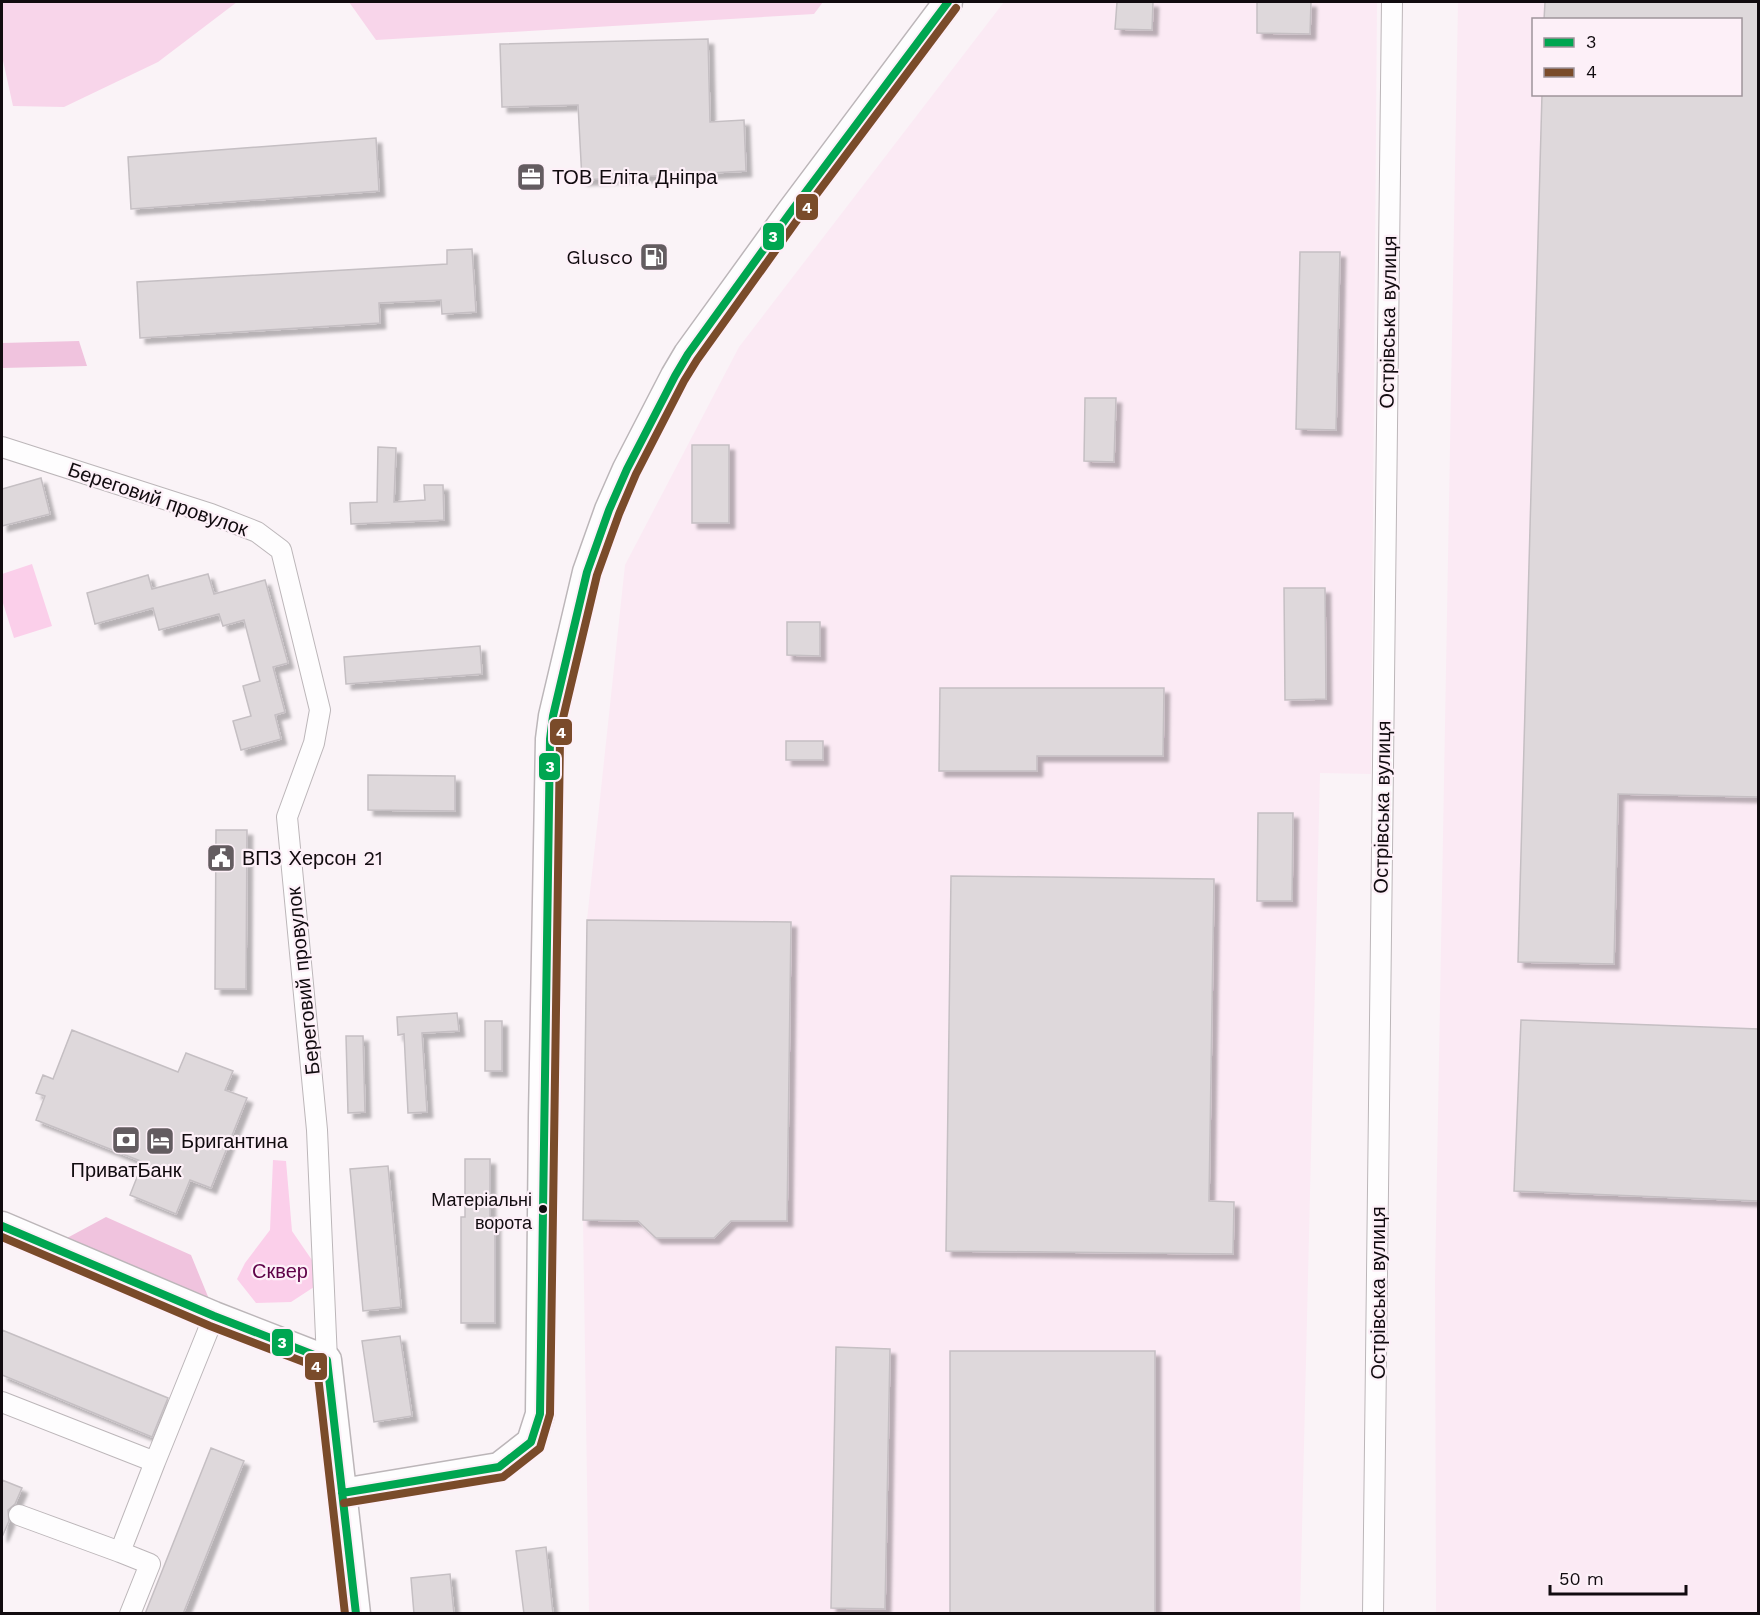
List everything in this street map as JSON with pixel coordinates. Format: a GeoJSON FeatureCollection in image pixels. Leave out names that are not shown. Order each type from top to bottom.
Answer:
{"type":"FeatureCollection","features":[{"type":"Feature","properties":{"kind":"street"},"geometry":{"type":"LineString","coordinates":[[342,1493],[499,1467],[531,1442],[540,1414],[550,740],[553,716],[587,573],[609,510],[627,469],[688,354],[948,2]]}},
{"type":"Feature","properties":{"kind":"street","name":"Острівська вулиця"},"geometry":{"type":"LineString","coordinates":[[1373,1614],[1392,2]]}},
{"type":"Feature","properties":{"kind":"street","name":"Береговий провулок"},"geometry":{"type":"LineString","coordinates":[[2,447],[211,514],[257,532],[281,550],[320,710],[314,743],[287,817],[318,1130],[327,1360]]}},
{"type":"Feature","properties":{"kind":"street"},"geometry":{"type":"LineString","coordinates":[[2,1226],[214,1316],[327,1360],[356,1614]]}},
{"type":"Feature","properties":{"kind":"street"},"geometry":{"type":"LineString","coordinates":[[120,1552],[214,1316]]}},
{"type":"Feature","properties":{"kind":"street"},"geometry":{"type":"LineString","coordinates":[[2,1402],[155,1462]]}},
{"type":"Feature","properties":{"kind":"street"},"geometry":{"type":"LineString","coordinates":[[19,1515],[150,1564],[130,1614]]}},
{"type":"Feature","properties":{"kind":"shaded area"},"geometry":{"type":"Polygon","coordinates":[[[2,2],[237,2],[158,62],[64,107],[13,106],[2,56],[2,2]]]}},
{"type":"Feature","properties":{"kind":"shaded area"},"geometry":{"type":"Polygon","coordinates":[[[349,2],[823,2],[814,14],[376,40],[349,2]]]}},
{"type":"Feature","properties":{"kind":"shaded area"},"geometry":{"type":"Polygon","coordinates":[[[1004,2],[1377,2],[1371,774],[1320,773],[1300,1613],[589,1614],[583,1220],[587,920],[625,565],[739,347],[1004,2]]]}},
{"type":"Feature","properties":{"kind":"shaded area"},"geometry":{"type":"Polygon","coordinates":[[[1458,2],[1758,2],[1758,1613],[1436,1613],[1435,1281],[1458,2]]]}},
{"type":"Feature","properties":{"kind":"shaded area"},"geometry":{"type":"Polygon","coordinates":[[[79,341],[87,366],[2,368],[2,343],[79,341]]]}},
{"type":"Feature","properties":{"kind":"shaded area"},"geometry":{"type":"Polygon","coordinates":[[[106,1217],[191,1255],[209,1299],[67,1238],[106,1217]]]}},
{"type":"Feature","properties":{"kind":"green space"},"geometry":{"type":"Polygon","coordinates":[[[32,564],[52,626],[14,638],[2,600],[2,574],[32,564]]]}},
{"type":"Feature","properties":{"kind":"green space","name":"Сквер"},"geometry":{"type":"Polygon","coordinates":[[[273,1160],[286,1161],[292,1231],[316,1266],[314,1287],[291,1302],[256,1303],[237,1279],[245,1263],[270,1230],[273,1160]]]}},
{"type":"Feature","properties":{"kind":"building"},"geometry":{"type":"Polygon","coordinates":[[[1117,2],[1153,2],[1152,30],[1115,29],[1117,2]]]}},
{"type":"Feature","properties":{"kind":"building"},"geometry":{"type":"Polygon","coordinates":[[[1257,2],[1311,2],[1310,34],[1257,33],[1257,2]]]}},
{"type":"Feature","properties":{"kind":"building"},"geometry":{"type":"Polygon","coordinates":[[[1545,2],[1758,2],[1758,797],[1618,794],[1614,964],[1518,962],[1542,96],[1742,96],[1742,18],[1544,18],[1545,2]]]}},
{"type":"Feature","properties":{"kind":"building"},"geometry":{"type":"Polygon","coordinates":[[[708,39],[710,122],[744,120],[746,171],[582,180],[578,105],[502,107],[500,44],[708,39]]]}},
{"type":"Feature","properties":{"kind":"building"},"geometry":{"type":"Polygon","coordinates":[[[376,138],[379,191],[131,209],[128,157],[376,138]]]}},
{"type":"Feature","properties":{"kind":"building"},"geometry":{"type":"Polygon","coordinates":[[[472,249],[476,312],[442,314],[441,300],[379,303],[380,323],[140,338],[137,282],[447,264],[447,250],[472,249]]]}},
{"type":"Feature","properties":{"kind":"building"},"geometry":{"type":"Polygon","coordinates":[[[1300,252],[1340,252],[1336,430],[1296,429],[1300,252]]]}},
{"type":"Feature","properties":{"kind":"building"},"geometry":{"type":"Polygon","coordinates":[[[1085,398],[1116,398],[1114,462],[1084,461],[1085,398]]]}},
{"type":"Feature","properties":{"kind":"building"},"geometry":{"type":"Polygon","coordinates":[[[692,445],[729,445],[729,523],[692,523],[692,445]]]}},
{"type":"Feature","properties":{"kind":"building"},"geometry":{"type":"Polygon","coordinates":[[[378,447],[396,448],[394,502],[425,500],[424,485],[443,485],[444,520],[351,524],[350,503],[377,502],[378,447]]]}},
{"type":"Feature","properties":{"kind":"building"},"geometry":{"type":"Polygon","coordinates":[[[41,478],[50,514],[2,526],[2,489],[41,478]]]}},
{"type":"Feature","properties":{"kind":"building"},"geometry":{"type":"Polygon","coordinates":[[[208,574],[214,594],[265,580],[288,663],[273,667],[285,712],[275,715],[281,739],[241,750],[233,721],[251,716],[243,686],[260,681],[244,620],[223,626],[219,614],[159,630],[153,608],[95,624],[87,593],[148,575],[152,589],[208,574]]]}},
{"type":"Feature","properties":{"kind":"building"},"geometry":{"type":"Polygon","coordinates":[[[1284,588],[1325,588],[1326,699],[1285,700],[1284,588]]]}},
{"type":"Feature","properties":{"kind":"building"},"geometry":{"type":"Polygon","coordinates":[[[787,622],[820,622],[820,656],[787,655],[787,622]]]}},
{"type":"Feature","properties":{"kind":"building"},"geometry":{"type":"Polygon","coordinates":[[[480,646],[482,674],[346,684],[344,657],[480,646]]]}},
{"type":"Feature","properties":{"kind":"building"},"geometry":{"type":"Polygon","coordinates":[[[940,688],[1164,688],[1163,756],[1037,756],[1037,771],[939,771],[940,688]]]}},
{"type":"Feature","properties":{"kind":"building"},"geometry":{"type":"Polygon","coordinates":[[[786,741],[823,741],[823,760],[786,760],[786,741]]]}},
{"type":"Feature","properties":{"kind":"building"},"geometry":{"type":"Polygon","coordinates":[[[368,775],[455,776],[455,811],[368,810],[368,775]]]}},
{"type":"Feature","properties":{"kind":"building"},"geometry":{"type":"Polygon","coordinates":[[[1258,813],[1293,813],[1292,901],[1257,901],[1258,813]]]}},
{"type":"Feature","properties":{"kind":"building"},"geometry":{"type":"Polygon","coordinates":[[[216,830],[247,830],[246,989],[215,989],[216,830]]]}},
{"type":"Feature","properties":{"kind":"building"},"geometry":{"type":"Polygon","coordinates":[[[951,876],[1214,879],[1209,1201],[1234,1202],[1233,1254],[946,1251],[951,876]]]}},
{"type":"Feature","properties":{"kind":"building"},"geometry":{"type":"Polygon","coordinates":[[[587,920],[791,922],[787,1221],[731,1221],[714,1238],[656,1238],[638,1221],[583,1220],[587,920]]]}},
{"type":"Feature","properties":{"kind":"building"},"geometry":{"type":"Polygon","coordinates":[[[457,1013],[459,1031],[422,1033],[427,1112],[408,1113],[404,1034],[398,1035],[397,1017],[457,1013]]]}},
{"type":"Feature","properties":{"kind":"building"},"geometry":{"type":"Polygon","coordinates":[[[1521,1020],[1758,1029],[1758,1201],[1514,1191],[1521,1020]]]}},
{"type":"Feature","properties":{"kind":"building"},"geometry":{"type":"Polygon","coordinates":[[[485,1021],[502,1021],[502,1071],[485,1071],[485,1021]]]}},
{"type":"Feature","properties":{"kind":"building","name":"Бригантина"},"geometry":{"type":"Polygon","coordinates":[[[72,1030],[178,1072],[186,1053],[233,1071],[225,1090],[247,1098],[211,1188],[190,1180],[176,1214],[130,1195],[143,1162],[36,1120],[45,1096],[36,1093],[43,1075],[53,1079],[72,1030]]]}},
{"type":"Feature","properties":{"kind":"building"},"geometry":{"type":"Polygon","coordinates":[[[346,1036],[363,1036],[365,1112],[348,1113],[346,1036]]]}},
{"type":"Feature","properties":{"kind":"building"},"geometry":{"type":"Polygon","coordinates":[[[465,1159],[490,1159],[490,1217],[495,1217],[495,1323],[461,1323],[461,1217],[465,1217],[465,1159]]]}},
{"type":"Feature","properties":{"kind":"building"},"geometry":{"type":"Polygon","coordinates":[[[388,1166],[401,1307],[363,1311],[350,1169],[388,1166]]]}},
{"type":"Feature","properties":{"kind":"building"},"geometry":{"type":"Polygon","coordinates":[[[2,1330],[168,1398],[152,1437],[2,1375],[2,1330]]]}},
{"type":"Feature","properties":{"kind":"building"},"geometry":{"type":"Polygon","coordinates":[[[400,1336],[412,1416],[374,1422],[362,1341],[400,1336]]]}},
{"type":"Feature","properties":{"kind":"building"},"geometry":{"type":"Polygon","coordinates":[[[836,1347],[890,1349],[885,1609],[831,1608],[836,1347]]]}},
{"type":"Feature","properties":{"kind":"building"},"geometry":{"type":"Polygon","coordinates":[[[950,1351],[1155,1351],[1155,1614],[950,1614],[950,1351]]]}},
{"type":"Feature","properties":{"kind":"building"},"geometry":{"type":"Polygon","coordinates":[[[211,1448],[244,1461],[183,1614],[145,1614],[211,1448]]]}},
{"type":"Feature","properties":{"kind":"building"},"geometry":{"type":"Polygon","coordinates":[[[2,1480],[22,1488],[15,1504],[8,1510],[9,1521],[2,1537],[2,1480]]]}},
{"type":"Feature","properties":{"kind":"building"},"geometry":{"type":"Polygon","coordinates":[[[546,1547],[553,1614],[524,1614],[516,1551],[546,1547]]]}},
{"type":"Feature","properties":{"kind":"building"},"geometry":{"type":"Polygon","coordinates":[[[450,1574],[454,1614],[414,1614],[411,1578],[450,1574]]]}},
{"type":"Feature","properties":{"kind":"transit line","name":"3"},"geometry":{"type":"LineString","coordinates":[[342,1493],[499,1467],[531,1442],[540,1414],[550,739],[553,716],[587,572],[609,510],[627,469],[688,354],[948,2]]}},
{"type":"Feature","properties":{"kind":"transit line","name":"4"},"geometry":{"type":"LineString","coordinates":[[344,1503],[503,1477],[540,1448],[550,1414],[560,740],[563,718],[597,575],[636,474],[697,360],[798,219],[956,8]]}},
{"type":"Feature","properties":{"kind":"transit line","name":"3"},"geometry":{"type":"LineString","coordinates":[[2,1226],[214,1316],[327,1360],[356,1614]]}},
{"type":"Feature","properties":{"kind":"transit line","name":"4"},"geometry":{"type":"LineString","coordinates":[[2,1237],[210,1326],[317,1367],[345,1614]]}},
{"type":"Feature","properties":{"kind":"place","name":"ТОВ Еліта Дніпра"},"geometry":{"type":"Point","coordinates":[531,177]}},
{"type":"Feature","properties":{"kind":"place","name":"Glusco"},"geometry":{"type":"Point","coordinates":[654,257]}},
{"type":"Feature","properties":{"kind":"place","name":"ВПЗ Херсон 21"},"geometry":{"type":"Point","coordinates":[221,858]}},
{"type":"Feature","properties":{"kind":"place","name":"ПриватБанк"},"geometry":{"type":"Point","coordinates":[126,1140]}},
{"type":"Feature","properties":{"kind":"place","name":"Бригантина"},"geometry":{"type":"Point","coordinates":[160,1141]}},
{"type":"Feature","properties":{"kind":"place","name":"Матеріальні ворота"},"geometry":{"type":"Point","coordinates":[543,1209]}}]}
